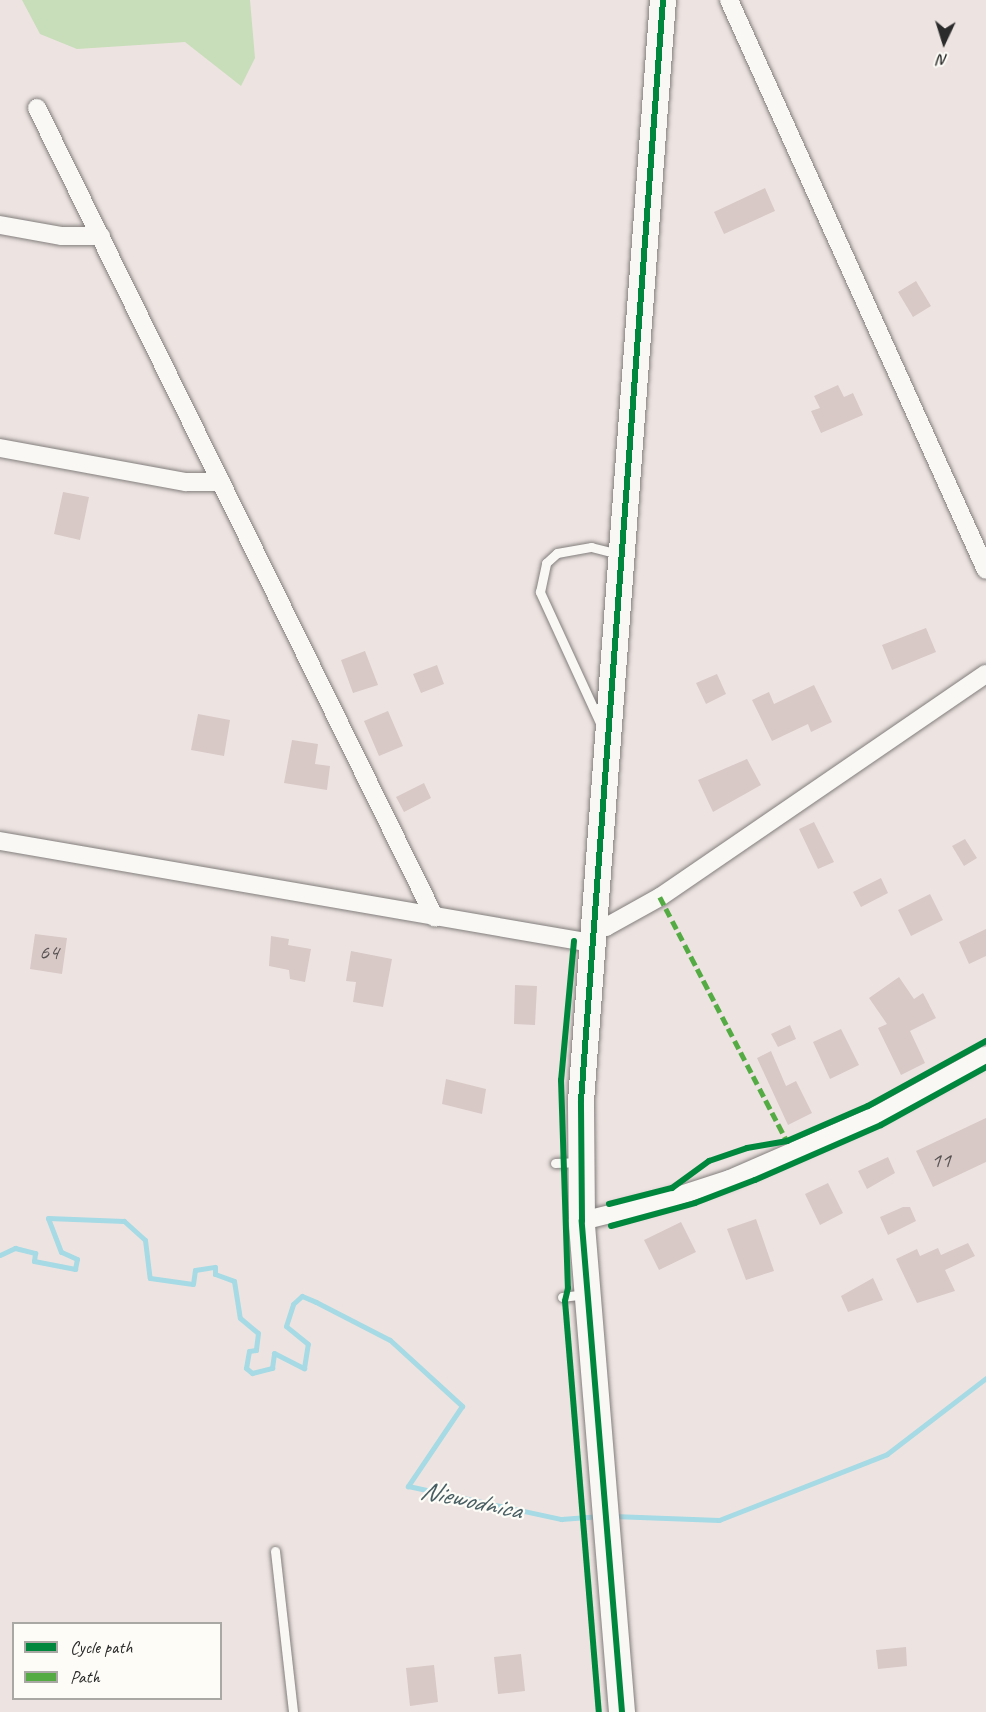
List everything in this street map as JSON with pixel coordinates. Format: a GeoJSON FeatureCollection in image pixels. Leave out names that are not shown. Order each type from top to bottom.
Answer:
{"type":"FeatureCollection","features":[{"type":"Feature","properties":{"kind":"street"},"geometry":{"type":"LineString","coordinates":[[622,1712],[601,1495],[582,1221],[581,1162],[592,936],[663,0]]}},
{"type":"Feature","properties":{"kind":"street"},"geometry":{"type":"LineString","coordinates":[[729,0],[986,570]]}},
{"type":"Feature","properties":{"kind":"street"},"geometry":{"type":"LineString","coordinates":[[37,108],[435,918]]}},
{"type":"Feature","properties":{"kind":"street"},"geometry":{"type":"LineString","coordinates":[[0,225],[62,236],[100,236]]}},
{"type":"Feature","properties":{"kind":"street"},"geometry":{"type":"LineString","coordinates":[[0,448],[186,482],[221,482]]}},
{"type":"Feature","properties":{"kind":"street"},"geometry":{"type":"LineString","coordinates":[[0,841],[435,918],[592,936],[660,897],[986,674]]}},
{"type":"Feature","properties":{"kind":"street"},"geometry":{"type":"LineString","coordinates":[[582,1221],[662,1201],[730,1179],[877,1115],[986,1055]]}},
{"type":"Feature","properties":{"kind":"lane"},"geometry":{"type":"LineString","coordinates":[[607,739],[540,592],[546,563],[558,553],[591,548],[621,554]]}},
{"type":"Feature","properties":{"kind":"lane"},"geometry":{"type":"LineString","coordinates":[[555,1163],[581,1162]]}},
{"type":"Feature","properties":{"kind":"lane"},"geometry":{"type":"LineString","coordinates":[[562,1297],[587,1294]]}},
{"type":"Feature","properties":{"kind":"lane"},"geometry":{"type":"LineString","coordinates":[[275,1551],[293,1712]]}},
{"type":"Feature","properties":{"kind":"green space"},"geometry":{"type":"Polygon","coordinates":[[[22,0],[250,0],[255,58],[241,86],[185,42],[77,49],[40,34],[22,0]]]}},
{"type":"Feature","properties":{"kind":"building"},"geometry":{"type":"Polygon","coordinates":[[[765,188],[775,211],[724,234],[714,212],[765,188]]]}},
{"type":"Feature","properties":{"kind":"building"},"geometry":{"type":"Polygon","coordinates":[[[916,281],[931,306],[913,317],[898,292],[916,281]]]}},
{"type":"Feature","properties":{"kind":"building"},"geometry":{"type":"Polygon","coordinates":[[[838,385],[844,397],[853,393],[863,415],[821,433],[811,411],[820,408],[814,396],[838,385]]]}},
{"type":"Feature","properties":{"kind":"building"},"geometry":{"type":"Polygon","coordinates":[[[63,492],[89,497],[80,540],[54,534],[63,492]]]}},
{"type":"Feature","properties":{"kind":"building"},"geometry":{"type":"Polygon","coordinates":[[[926,628],[936,652],[892,670],[882,645],[926,628]]]}},
{"type":"Feature","properties":{"kind":"building"},"geometry":{"type":"Polygon","coordinates":[[[365,651],[378,685],[353,693],[341,660],[365,651]]]}},
{"type":"Feature","properties":{"kind":"building"},"geometry":{"type":"Polygon","coordinates":[[[437,665],[444,684],[421,693],[413,674],[437,665]]]}},
{"type":"Feature","properties":{"kind":"building"},"geometry":{"type":"Polygon","coordinates":[[[717,674],[726,694],[706,704],[696,683],[717,674]]]}},
{"type":"Feature","properties":{"kind":"building"},"geometry":{"type":"Polygon","coordinates":[[[814,685],[832,722],[811,732],[808,724],[772,741],[752,700],[769,692],[774,704],[814,685]]]}},
{"type":"Feature","properties":{"kind":"building"},"geometry":{"type":"Polygon","coordinates":[[[388,711],[403,746],[379,756],[364,721],[388,711]]]}},
{"type":"Feature","properties":{"kind":"building"},"geometry":{"type":"Polygon","coordinates":[[[198,714],[230,720],[224,756],[191,750],[198,714]]]}},
{"type":"Feature","properties":{"kind":"building"},"geometry":{"type":"Polygon","coordinates":[[[292,740],[318,744],[315,764],[330,766],[327,790],[284,783],[292,740]]]}},
{"type":"Feature","properties":{"kind":"building"},"geometry":{"type":"Polygon","coordinates":[[[747,759],[761,785],[713,812],[698,780],[747,759]]]}},
{"type":"Feature","properties":{"kind":"building"},"geometry":{"type":"Polygon","coordinates":[[[424,783],[431,798],[404,812],[396,797],[424,783]]]}},
{"type":"Feature","properties":{"kind":"building"},"geometry":{"type":"Polygon","coordinates":[[[814,822],[834,862],[818,869],[799,829],[814,822]]]}},
{"type":"Feature","properties":{"kind":"building"},"geometry":{"type":"Polygon","coordinates":[[[965,839],[977,858],[964,866],[952,846],[965,839]]]}},
{"type":"Feature","properties":{"kind":"building"},"geometry":{"type":"Polygon","coordinates":[[[881,878],[888,893],[861,907],[853,892],[881,878]]]}},
{"type":"Feature","properties":{"kind":"building"},"geometry":{"type":"Polygon","coordinates":[[[930,894],[943,920],[911,936],[898,910],[930,894]]]}},
{"type":"Feature","properties":{"kind":"building"},"geometry":{"type":"Polygon","coordinates":[[[986,929],[986,956],[969,964],[959,942],[986,929]]]}},
{"type":"Feature","properties":{"kind":"building"},"geometry":{"type":"Polygon","coordinates":[[[35,934],[67,938],[62,974],[30,969],[35,934]]]}},
{"type":"Feature","properties":{"kind":"building"},"geometry":{"type":"Polygon","coordinates":[[[271,936],[289,939],[288,945],[311,949],[305,982],[290,979],[289,970],[269,966],[271,936]]]}},
{"type":"Feature","properties":{"kind":"building"},"geometry":{"type":"Polygon","coordinates":[[[351,951],[392,959],[383,1007],[353,1002],[356,982],[346,981],[351,951]]]}},
{"type":"Feature","properties":{"kind":"building"},"geometry":{"type":"Polygon","coordinates":[[[899,977],[914,999],[923,993],[936,1018],[910,1031],[925,1063],[901,1075],[878,1028],[887,1024],[869,998],[899,977]]]}},
{"type":"Feature","properties":{"kind":"building"},"geometry":{"type":"Polygon","coordinates":[[[515,985],[537,986],[535,1025],[514,1024],[515,985]]]}},
{"type":"Feature","properties":{"kind":"building"},"geometry":{"type":"Polygon","coordinates":[[[790,1025],[796,1039],[778,1047],[771,1034],[790,1025]]]}},
{"type":"Feature","properties":{"kind":"building"},"geometry":{"type":"Polygon","coordinates":[[[841,1029],[859,1065],[830,1079],[813,1042],[841,1029]]]}},
{"type":"Feature","properties":{"kind":"building"},"geometry":{"type":"Polygon","coordinates":[[[771,1051],[786,1086],[796,1081],[812,1113],[788,1125],[757,1058],[771,1051]]]}},
{"type":"Feature","properties":{"kind":"building"},"geometry":{"type":"Polygon","coordinates":[[[446,1079],[486,1089],[482,1114],[442,1104],[446,1079]]]}},
{"type":"Feature","properties":{"kind":"building"},"geometry":{"type":"Polygon","coordinates":[[[986,1118],[986,1162],[933,1187],[916,1151],[986,1118]]]}},
{"type":"Feature","properties":{"kind":"building"},"geometry":{"type":"Polygon","coordinates":[[[888,1157],[895,1173],[867,1189],[858,1171],[888,1157]]]}},
{"type":"Feature","properties":{"kind":"building"},"geometry":{"type":"Polygon","coordinates":[[[828,1183],[843,1213],[820,1225],[805,1194],[828,1183]]]}},
{"type":"Feature","properties":{"kind":"building"},"geometry":{"type":"Polygon","coordinates":[[[903,1207],[910,1207],[916,1221],[888,1235],[880,1217],[903,1207]]]}},
{"type":"Feature","properties":{"kind":"building"},"geometry":{"type":"Polygon","coordinates":[[[756,1219],[774,1271],[746,1280],[727,1229],[756,1219]]]}},
{"type":"Feature","properties":{"kind":"building"},"geometry":{"type":"Polygon","coordinates":[[[681,1222],[696,1252],[659,1270],[644,1240],[681,1222]]]}},
{"type":"Feature","properties":{"kind":"building"},"geometry":{"type":"Polygon","coordinates":[[[968,1243],[975,1256],[945,1270],[955,1291],[917,1303],[896,1259],[917,1249],[920,1256],[938,1248],[941,1255],[968,1243]]]}},
{"type":"Feature","properties":{"kind":"building"},"geometry":{"type":"Polygon","coordinates":[[[873,1278],[883,1300],[848,1312],[841,1296],[873,1278]]]}},
{"type":"Feature","properties":{"kind":"building"},"geometry":{"type":"Polygon","coordinates":[[[906,1647],[907,1666],[878,1669],[876,1650],[906,1647]]]}},
{"type":"Feature","properties":{"kind":"building"},"geometry":{"type":"Polygon","coordinates":[[[521,1654],[525,1691],[498,1694],[494,1657],[521,1654]]]}},
{"type":"Feature","properties":{"kind":"building"},"geometry":{"type":"Polygon","coordinates":[[[434,1665],[438,1702],[410,1706],[406,1668],[434,1665]]]}},
{"type":"Feature","properties":{"kind":"waterway","name":"Niewodnica"},"geometry":{"type":"LineString","coordinates":[[0,1255],[15,1248],[35,1253],[34,1261],[75,1269],[77,1259],[61,1252],[48,1218],[124,1221],[145,1240],[150,1278],[193,1284],[195,1270],[215,1267],[215,1274],[234,1281],[240,1318],[258,1333],[256,1350],[249,1351],[246,1368],[252,1373],[272,1368],[274,1353],[304,1368],[308,1344],[286,1326],[293,1304],[302,1296],[316,1302],[390,1340],[462,1406],[408,1486],[561,1519],[601,1516]]}},
{"type":"Feature","properties":{"kind":"waterway","name":"Niewodnica"},"geometry":{"type":"LineString","coordinates":[[613,1516],[719,1520],[887,1454],[986,1378]]}},
{"type":"Feature","properties":{"kind":"marked path"},"geometry":{"type":"LineString","coordinates":[[660,897],[787,1141]]}},
{"type":"Feature","properties":{"kind":"cycle path"},"geometry":{"type":"LineString","coordinates":[[622,1712],[582,1221],[581,1101],[663,0]]}},
{"type":"Feature","properties":{"kind":"cycle path"},"geometry":{"type":"LineString","coordinates":[[574,941],[561,1080],[568,1288],[565,1301],[599,1712]]}},
{"type":"Feature","properties":{"kind":"cycle path"},"geometry":{"type":"LineString","coordinates":[[609,1204],[672,1188],[709,1161],[747,1148],[787,1141],[868,1106],[986,1041]]}},
{"type":"Feature","properties":{"kind":"cycle path"},"geometry":{"type":"LineString","coordinates":[[611,1226],[695,1203],[755,1180],[881,1125],[986,1067]]}}]}
